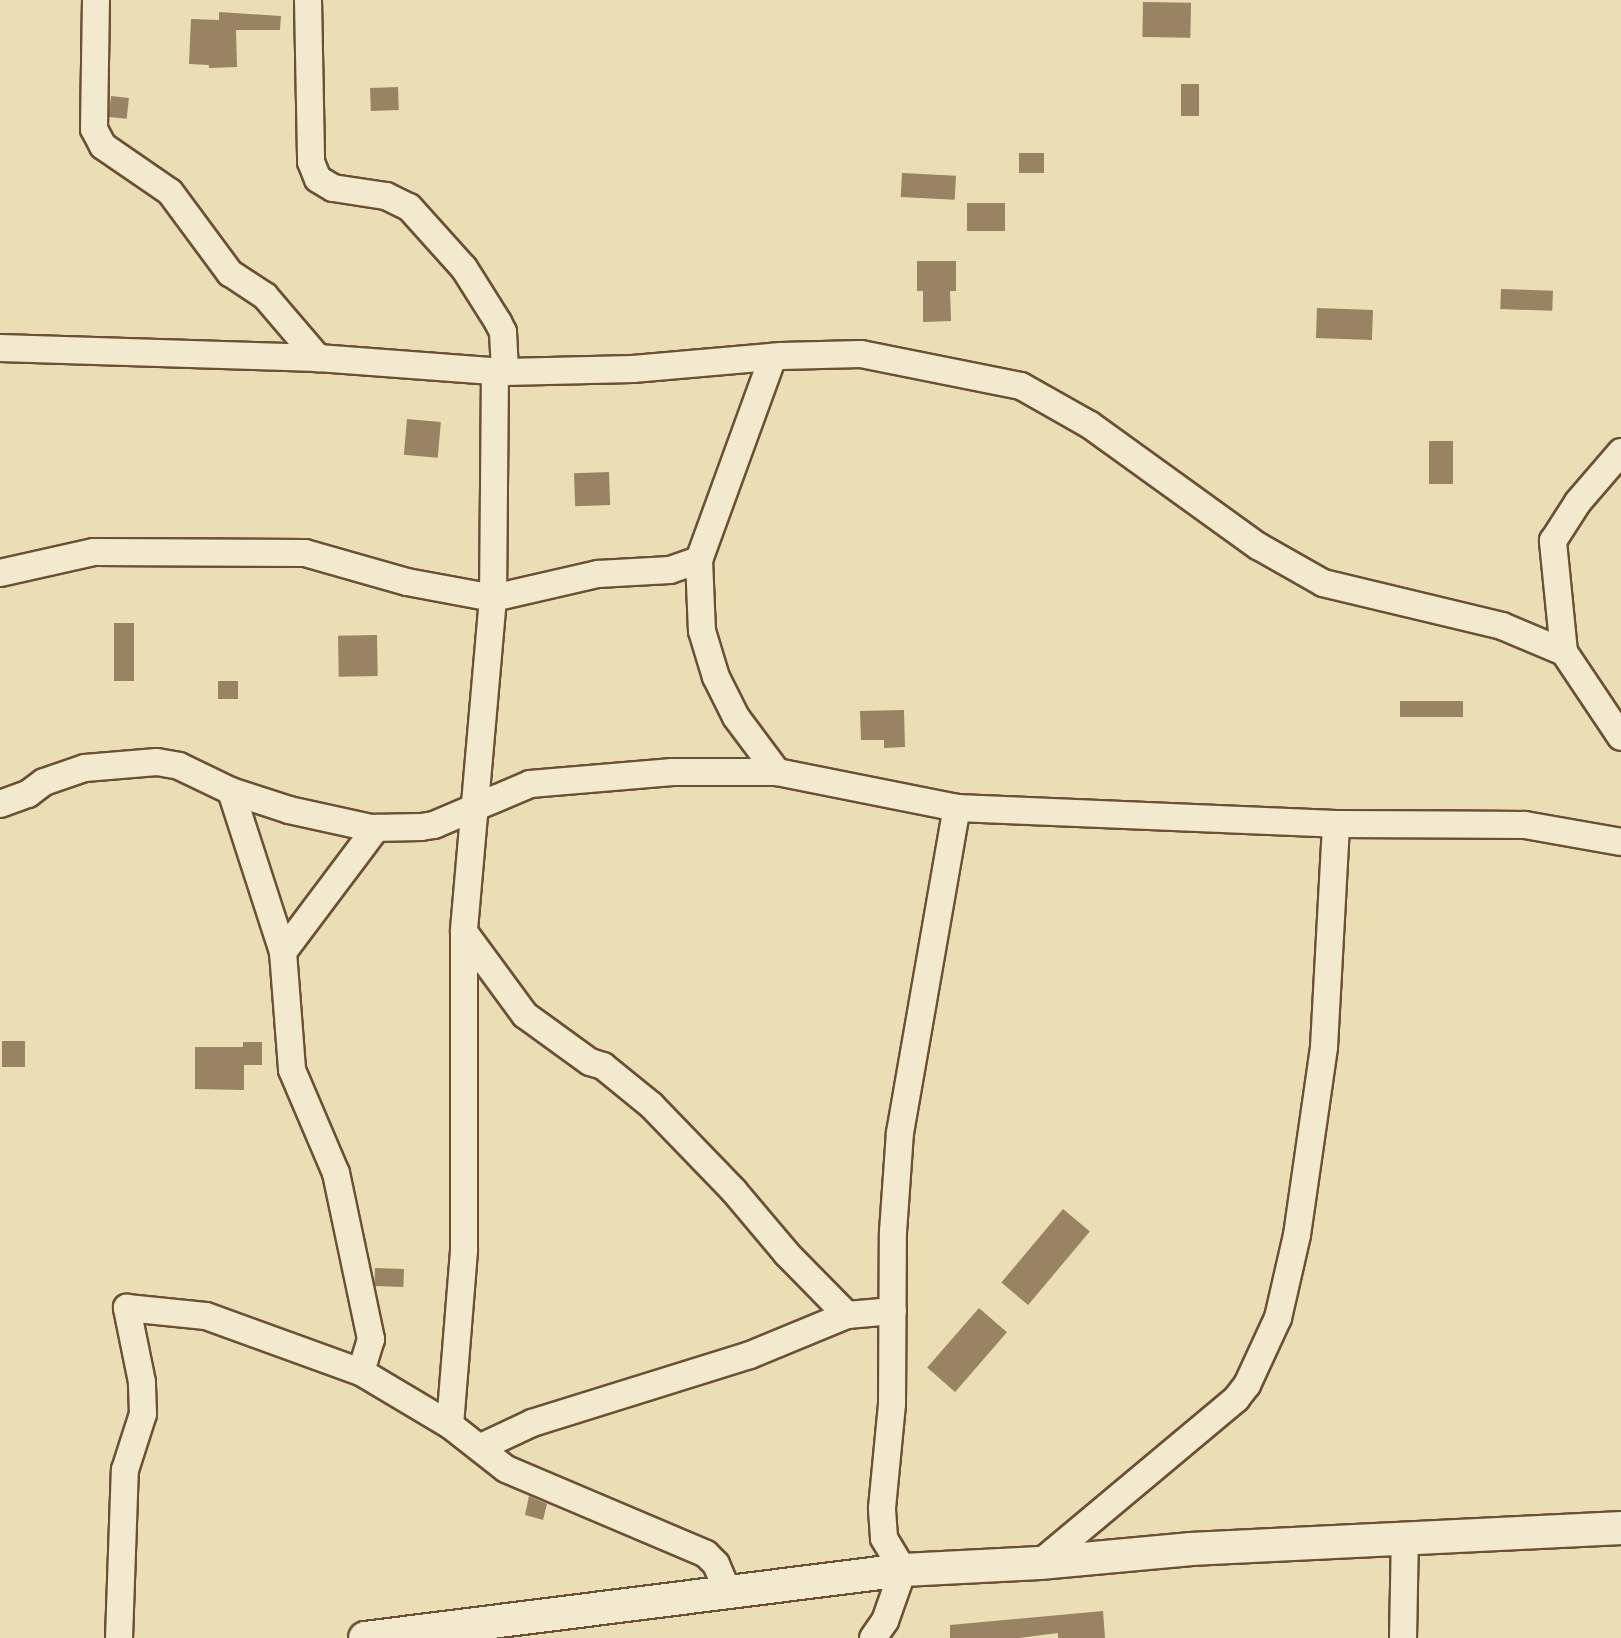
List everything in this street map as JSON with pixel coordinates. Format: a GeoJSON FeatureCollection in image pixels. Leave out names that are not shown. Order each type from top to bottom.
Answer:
{"type":"FeatureCollection","features":[{"type":"Feature","properties":{"kind":"street"},"geometry":{"type":"LineString","coordinates":[[96,0],[94,129],[103,146],[170,192],[230,273],[265,296],[318,358]]}},
{"type":"Feature","properties":{"kind":"street"},"geometry":{"type":"LineString","coordinates":[[308,0],[311,162],[318,179],[333,188],[386,196],[409,207],[464,268],[503,332],[493,598],[464,932],[464,1250],[450,1425]]}},
{"type":"Feature","properties":{"kind":"street"},"geometry":{"type":"LineString","coordinates":[[0,348],[318,358],[500,372],[633,369],[773,357],[861,354],[1031,389],[1090,425],[1258,546],[1323,583],[1502,626],[1564,652]]}},
{"type":"Feature","properties":{"kind":"street"},"geometry":{"type":"LineString","coordinates":[[773,357],[699,560],[702,631],[716,677],[736,717],[777,772]]}},
{"type":"Feature","properties":{"kind":"street"},"geometry":{"type":"LineString","coordinates":[[1621,452],[1578,502],[1553,541],[1564,652],[1621,737]]}},
{"type":"Feature","properties":{"kind":"street"},"geometry":{"type":"LineString","coordinates":[[0,573],[94,552],[305,553],[407,582],[493,598],[583,576],[670,570],[699,560]]}},
{"type":"Feature","properties":{"kind":"street"},"geometry":{"type":"LineString","coordinates":[[0,804],[28,794],[44,782],[104,763],[157,762],[179,766],[231,791],[289,810],[376,828],[434,825],[530,784],[561,779],[672,772],[777,772],[957,808],[1336,824],[1525,825],[1621,842]]}},
{"type":"Feature","properties":{"kind":"street"},"geometry":{"type":"LineString","coordinates":[[231,791],[283,952],[292,1070],[336,1173],[369,1322],[371,1339],[361,1372]]}},
{"type":"Feature","properties":{"kind":"street"},"geometry":{"type":"LineString","coordinates":[[903,1570],[884,1538],[882,1508],[892,1404],[893,1232],[900,1133],[957,808]]}},
{"type":"Feature","properties":{"kind":"street"},"geometry":{"type":"LineString","coordinates":[[1040,1563],[1236,1399],[1247,1385],[1278,1318],[1297,1235],[1324,1047],[1336,824]]}},
{"type":"Feature","properties":{"kind":"street"},"geometry":{"type":"LineString","coordinates":[[283,952],[376,828]]}},
{"type":"Feature","properties":{"kind":"street"},"geometry":{"type":"LineString","coordinates":[[464,932],[525,1015],[590,1062],[603,1066],[651,1105],[847,1315]]}},
{"type":"Feature","properties":{"kind":"street"},"geometry":{"type":"LineString","coordinates":[[119,1638],[125,1470],[143,1414],[142,1382],[127,1308],[206,1316],[361,1372],[450,1425],[506,1469],[706,1554],[716,1564],[728,1592]]}},
{"type":"Feature","properties":{"kind":"street"},"geometry":{"type":"LineString","coordinates":[[481,1447],[545,1418],[750,1355],[847,1315],[893,1311]]}},
{"type":"Feature","properties":{"kind":"street"},"geometry":{"type":"LineString","coordinates":[[365,1638],[903,1570],[1040,1563],[1191,1549],[1621,1528]]}},
{"type":"Feature","properties":{"kind":"street"},"geometry":{"type":"LineString","coordinates":[[1403,1638],[1405,1538]]}},
{"type":"Feature","properties":{"kind":"street"},"geometry":{"type":"LineString","coordinates":[[873,1638],[885,1621],[903,1570]]}},
{"type":"Feature","properties":{"kind":"building"},"geometry":{"type":"Polygon","coordinates":[[[1143,2],[1191,3],[1190,38],[1142,37],[1143,2]]]}},
{"type":"Feature","properties":{"kind":"building"},"geometry":{"type":"Polygon","coordinates":[[[219,12],[281,16],[280,30],[236,30],[237,67],[209,68],[209,65],[189,64],[191,19],[219,20],[219,12]]]}},
{"type":"Feature","properties":{"kind":"building"},"geometry":{"type":"Polygon","coordinates":[[[1181,84],[1199,84],[1199,116],[1181,116],[1181,84]]]}},
{"type":"Feature","properties":{"kind":"building"},"geometry":{"type":"Polygon","coordinates":[[[398,87],[399,110],[371,111],[370,88],[398,87]]]}},
{"type":"Feature","properties":{"kind":"building"},"geometry":{"type":"Polygon","coordinates":[[[111,96],[129,98],[127,119],[109,117],[111,96]]]}},
{"type":"Feature","properties":{"kind":"building"},"geometry":{"type":"Polygon","coordinates":[[[1019,153],[1044,153],[1044,173],[1019,173],[1019,153]]]}},
{"type":"Feature","properties":{"kind":"building"},"geometry":{"type":"Polygon","coordinates":[[[902,173],[956,176],[955,200],[901,197],[902,173]]]}},
{"type":"Feature","properties":{"kind":"building"},"geometry":{"type":"Polygon","coordinates":[[[967,203],[1005,203],[1005,231],[967,231],[967,203]]]}},
{"type":"Feature","properties":{"kind":"building"},"geometry":{"type":"Polygon","coordinates":[[[917,261],[956,261],[956,291],[950,291],[951,321],[923,322],[923,291],[917,291],[917,261]]]}},
{"type":"Feature","properties":{"kind":"building"},"geometry":{"type":"Polygon","coordinates":[[[1501,289],[1553,291],[1552,311],[1500,309],[1501,289]]]}},
{"type":"Feature","properties":{"kind":"building"},"geometry":{"type":"Polygon","coordinates":[[[1317,308],[1373,310],[1372,340],[1316,338],[1317,308]]]}},
{"type":"Feature","properties":{"kind":"building"},"geometry":{"type":"Polygon","coordinates":[[[407,419],[441,422],[438,458],[404,455],[407,419]]]}},
{"type":"Feature","properties":{"kind":"building"},"geometry":{"type":"Polygon","coordinates":[[[1429,441],[1453,441],[1453,484],[1429,484],[1429,441]]]}},
{"type":"Feature","properties":{"kind":"building"},"geometry":{"type":"Polygon","coordinates":[[[609,472],[610,505],[575,506],[574,473],[609,472]]]}},
{"type":"Feature","properties":{"kind":"building"},"geometry":{"type":"Polygon","coordinates":[[[114,623],[134,623],[134,681],[114,681],[114,623]]]}},
{"type":"Feature","properties":{"kind":"building"},"geometry":{"type":"Polygon","coordinates":[[[377,635],[378,676],[339,677],[338,636],[377,635]]]}},
{"type":"Feature","properties":{"kind":"building"},"geometry":{"type":"Polygon","coordinates":[[[218,681],[238,681],[238,699],[218,699],[218,681]]]}},
{"type":"Feature","properties":{"kind":"building"},"geometry":{"type":"Polygon","coordinates":[[[1400,701],[1463,701],[1463,717],[1400,717],[1400,701]]]}},
{"type":"Feature","properties":{"kind":"building"},"geometry":{"type":"Polygon","coordinates":[[[904,710],[905,747],[884,748],[884,740],[861,740],[860,711],[904,710]]]}},
{"type":"Feature","properties":{"kind":"building"},"geometry":{"type":"Polygon","coordinates":[[[2,1041],[25,1041],[25,1067],[2,1067],[2,1041]]]}},
{"type":"Feature","properties":{"kind":"building"},"geometry":{"type":"Polygon","coordinates":[[[243,1042],[262,1042],[262,1065],[244,1065],[244,1090],[195,1089],[195,1047],[243,1047],[243,1042]]]}},
{"type":"Feature","properties":{"kind":"building"},"geometry":{"type":"Polygon","coordinates":[[[1063,1209],[1090,1231],[1028,1305],[1001,1283],[1063,1209]]]}},
{"type":"Feature","properties":{"kind":"building"},"geometry":{"type":"Polygon","coordinates":[[[375,1268],[404,1269],[403,1287],[374,1286],[375,1268]]]}},
{"type":"Feature","properties":{"kind":"building"},"geometry":{"type":"Polygon","coordinates":[[[979,1308],[1007,1332],[955,1392],[927,1368],[979,1308]]]}},
{"type":"Feature","properties":{"kind":"building"},"geometry":{"type":"Polygon","coordinates":[[[529,1496],[547,1504],[543,1520],[525,1515],[529,1496]]]}},
{"type":"Feature","properties":{"kind":"building"},"geometry":{"type":"Polygon","coordinates":[[[1103,1611],[1105,1638],[1058,1638],[1058,1633],[1019,1638],[950,1638],[950,1625],[1103,1611]]]}}]}
